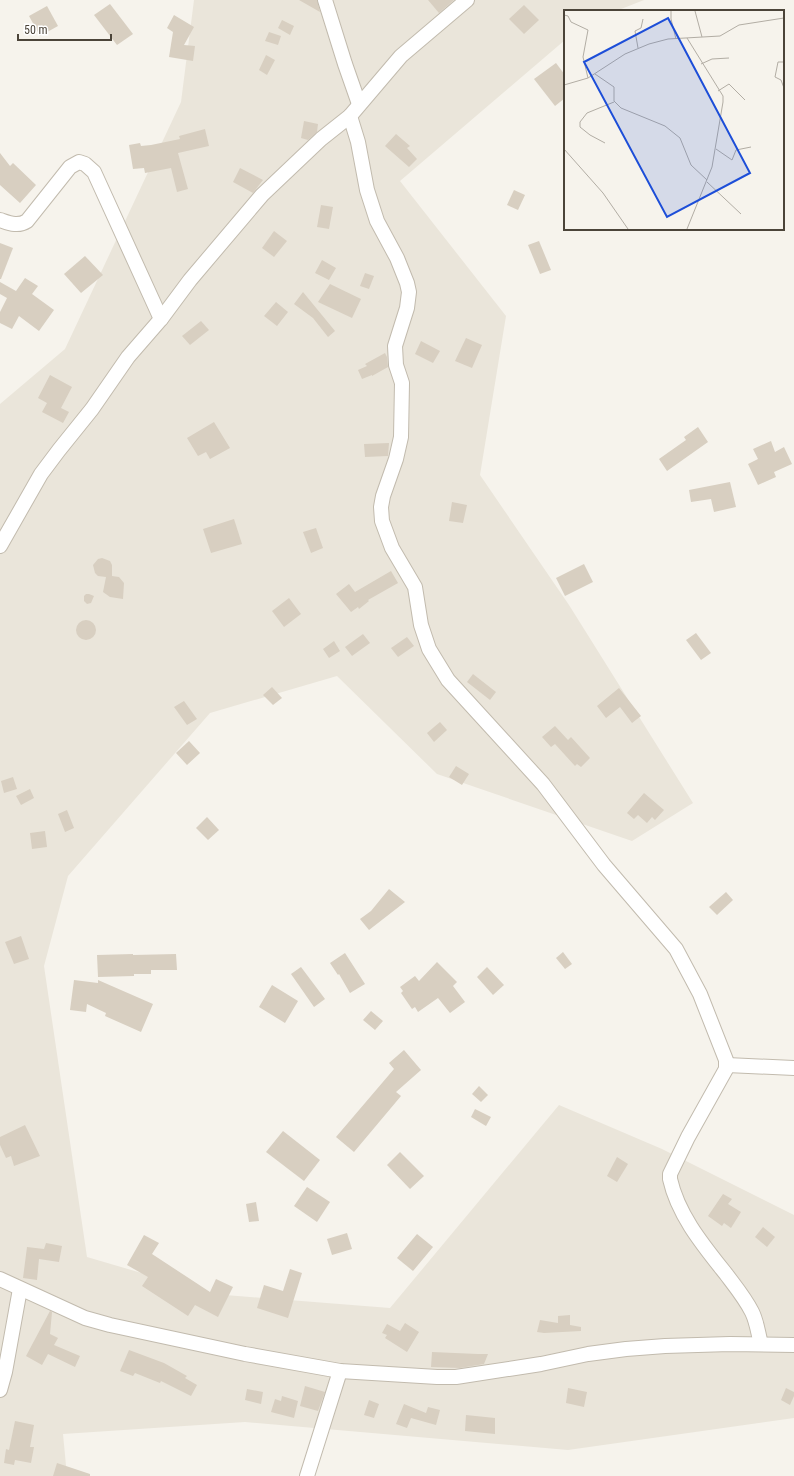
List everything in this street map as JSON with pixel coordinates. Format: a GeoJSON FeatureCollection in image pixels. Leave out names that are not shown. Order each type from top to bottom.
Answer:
{"type":"FeatureCollection","features":[{"type":"Feature","properties":{"kind":"street"},"geometry":{"type":"LineString","coordinates":[[325,0],[359,104]]}},
{"type":"Feature","properties":{"kind":"street"},"geometry":{"type":"LineString","coordinates":[[0,546],[41,474],[72,432],[92,409],[128,357],[161,319],[190,280],[262,195],[321,139],[350,116],[401,56],[467,0]]}},
{"type":"Feature","properties":{"kind":"street"},"geometry":{"type":"LineString","coordinates":[[350,116],[358,142],[367,190],[377,221],[397,258],[409,292],[407,308],[395,346],[396,365],[402,382],[402,438],[383,496],[381,508],[382,521],[392,548],[415,587],[421,625],[429,649],[448,680],[543,784],[604,865],[676,949],[700,994],[727,1065],[726,1071],[688,1137],[670,1174],[670,1178],[681,1208],[693,1230],[737,1288],[751,1310],[761,1344]]}},
{"type":"Feature","properties":{"kind":"street"},"geometry":{"type":"LineString","coordinates":[[0,220],[17,224],[22,224],[27,221],[70,166],[80,162],[85,164],[94,172],[161,319]]}},
{"type":"Feature","properties":{"kind":"street"},"geometry":{"type":"LineString","coordinates":[[727,1065],[794,1068]]}},
{"type":"Feature","properties":{"kind":"street"},"geometry":{"type":"LineString","coordinates":[[0,1279],[85,1318],[110,1325],[245,1354],[340,1371],[437,1378],[456,1377],[541,1364],[588,1354],[626,1349],[666,1346],[761,1344],[794,1345]]}},
{"type":"Feature","properties":{"kind":"street"},"geometry":{"type":"LineString","coordinates":[[0,1390],[5,1372],[20,1289]]}},
{"type":"Feature","properties":{"kind":"street"},"geometry":{"type":"LineString","coordinates":[[307,1476],[340,1371]]}},
{"type":"Feature","properties":{"kind":"shaded area"},"geometry":{"type":"Polygon","coordinates":[[[194,0],[644,0],[619,10],[564,10],[564,41],[400,181],[506,316],[480,475],[569,605],[693,803],[632,841],[437,774],[337,676],[210,713],[68,876],[44,966],[87,1257],[213,1294],[390,1308],[559,1105],[662,1149],[794,1215],[794,1418],[568,1450],[245,1422],[63,1434],[67,1476],[0,1476],[0,404],[65,349],[181,102],[194,0]]]}},
{"type":"Feature","properties":{"kind":"building"},"geometry":{"type":"Polygon","coordinates":[[[299,0],[317,0],[320,12],[299,0]]]}},
{"type":"Feature","properties":{"kind":"building"},"geometry":{"type":"Polygon","coordinates":[[[428,0],[454,0],[439,13],[428,0]]]}},
{"type":"Feature","properties":{"kind":"building"},"geometry":{"type":"Polygon","coordinates":[[[110,4],[133,34],[117,45],[94,15],[110,4]]]}},
{"type":"Feature","properties":{"kind":"building"},"geometry":{"type":"Polygon","coordinates":[[[524,5],[539,20],[524,34],[509,19],[524,5]]]}},
{"type":"Feature","properties":{"kind":"building"},"geometry":{"type":"Polygon","coordinates":[[[47,6],[58,26],[40,36],[29,16],[47,6]]]}},
{"type":"Feature","properties":{"kind":"building"},"geometry":{"type":"Polygon","coordinates":[[[174,15],[194,27],[184,45],[195,46],[193,61],[169,57],[173,32],[167,28],[174,15]]]}},
{"type":"Feature","properties":{"kind":"building"},"geometry":{"type":"Polygon","coordinates":[[[282,20],[294,26],[290,35],[278,28],[282,20]]]}},
{"type":"Feature","properties":{"kind":"building"},"geometry":{"type":"Polygon","coordinates":[[[269,32],[281,36],[278,45],[265,41],[269,32]]]}},
{"type":"Feature","properties":{"kind":"building"},"geometry":{"type":"Polygon","coordinates":[[[266,55],[275,60],[267,75],[259,70],[266,55]]]}},
{"type":"Feature","properties":{"kind":"building"},"geometry":{"type":"Polygon","coordinates":[[[556,63],[564,74],[564,99],[555,106],[534,79],[556,63]]]}},
{"type":"Feature","properties":{"kind":"building"},"geometry":{"type":"Polygon","coordinates":[[[304,121],[318,124],[317,132],[308,140],[301,138],[304,121]]]}},
{"type":"Feature","properties":{"kind":"building"},"geometry":{"type":"Polygon","coordinates":[[[205,129],[209,146],[178,153],[188,189],[177,192],[171,168],[145,173],[144,168],[133,169],[129,145],[140,143],[141,146],[151,145],[180,139],[179,136],[205,129]]]}},
{"type":"Feature","properties":{"kind":"building"},"geometry":{"type":"Polygon","coordinates":[[[396,134],[410,146],[407,148],[417,159],[409,167],[385,146],[396,134]]]}},
{"type":"Feature","properties":{"kind":"building"},"geometry":{"type":"Polygon","coordinates":[[[0,153],[10,166],[13,163],[36,185],[20,203],[0,185],[0,153]]]}},
{"type":"Feature","properties":{"kind":"building"},"geometry":{"type":"Polygon","coordinates":[[[240,168],[263,180],[253,193],[233,182],[240,168]]]}},
{"type":"Feature","properties":{"kind":"building"},"geometry":{"type":"Polygon","coordinates":[[[514,190],[525,195],[518,210],[507,205],[514,190]]]}},
{"type":"Feature","properties":{"kind":"building"},"geometry":{"type":"Polygon","coordinates":[[[321,205],[333,207],[329,229],[317,227],[321,205]]]}},
{"type":"Feature","properties":{"kind":"building"},"geometry":{"type":"Polygon","coordinates":[[[274,231],[287,241],[274,257],[262,248],[274,231]]]}},
{"type":"Feature","properties":{"kind":"building"},"geometry":{"type":"Polygon","coordinates":[[[539,241],[551,270],[540,274],[528,245],[539,241]]]}},
{"type":"Feature","properties":{"kind":"building"},"geometry":{"type":"Polygon","coordinates":[[[0,243],[13,248],[1,279],[0,279],[0,243]]]}},
{"type":"Feature","properties":{"kind":"building"},"geometry":{"type":"Polygon","coordinates":[[[85,256],[103,275],[81,293],[64,274],[85,256]]]}},
{"type":"Feature","properties":{"kind":"building"},"geometry":{"type":"Polygon","coordinates":[[[322,260],[336,268],[329,280],[315,273],[322,260]]]}},
{"type":"Feature","properties":{"kind":"building"},"geometry":{"type":"Polygon","coordinates":[[[365,273],[374,276],[369,289],[360,286],[365,273]]]}},
{"type":"Feature","properties":{"kind":"building"},"geometry":{"type":"Polygon","coordinates":[[[25,278],[38,286],[32,294],[54,310],[39,331],[19,316],[12,329],[0,323],[0,312],[7,298],[0,294],[0,282],[16,291],[25,278]]]}},
{"type":"Feature","properties":{"kind":"building"},"geometry":{"type":"Polygon","coordinates":[[[330,284],[361,299],[352,318],[318,302],[330,284]]]}},
{"type":"Feature","properties":{"kind":"building"},"geometry":{"type":"Polygon","coordinates":[[[303,292],[335,331],[328,337],[313,318],[294,304],[303,292]]]}},
{"type":"Feature","properties":{"kind":"building"},"geometry":{"type":"Polygon","coordinates":[[[276,302],[288,312],[277,326],[264,316],[276,302]]]}},
{"type":"Feature","properties":{"kind":"building"},"geometry":{"type":"Polygon","coordinates":[[[201,321],[209,330],[190,345],[182,336],[201,321]]]}},
{"type":"Feature","properties":{"kind":"building"},"geometry":{"type":"Polygon","coordinates":[[[466,338],[482,345],[472,368],[455,361],[466,338]]]}},
{"type":"Feature","properties":{"kind":"building"},"geometry":{"type":"Polygon","coordinates":[[[421,341],[440,351],[433,363],[415,354],[421,341]]]}},
{"type":"Feature","properties":{"kind":"building"},"geometry":{"type":"Polygon","coordinates":[[[385,353],[388,367],[372,376],[362,379],[358,370],[367,366],[365,364],[385,353]]]}},
{"type":"Feature","properties":{"kind":"building"},"geometry":{"type":"Polygon","coordinates":[[[50,375],[72,387],[61,408],[69,412],[63,423],[42,412],[47,403],[38,398],[50,375]]]}},
{"type":"Feature","properties":{"kind":"building"},"geometry":{"type":"Polygon","coordinates":[[[214,422],[230,448],[210,459],[206,452],[198,456],[187,438],[214,422]]]}},
{"type":"Feature","properties":{"kind":"building"},"geometry":{"type":"Polygon","coordinates":[[[698,427],[708,442],[667,471],[659,459],[686,440],[684,437],[698,427]]]}},
{"type":"Feature","properties":{"kind":"building"},"geometry":{"type":"Polygon","coordinates":[[[771,441],[775,452],[784,447],[792,464],[774,472],[776,477],[758,485],[748,464],[758,459],[753,449],[771,441]]]}},
{"type":"Feature","properties":{"kind":"building"},"geometry":{"type":"Polygon","coordinates":[[[389,443],[388,456],[365,457],[364,444],[389,443]]]}},
{"type":"Feature","properties":{"kind":"building"},"geometry":{"type":"Polygon","coordinates":[[[730,482],[736,507],[714,512],[711,499],[691,502],[689,490],[730,482]]]}},
{"type":"Feature","properties":{"kind":"building"},"geometry":{"type":"Polygon","coordinates":[[[452,502],[467,505],[463,523],[449,521],[452,502]]]}},
{"type":"Feature","properties":{"kind":"building"},"geometry":{"type":"Polygon","coordinates":[[[234,519],[242,544],[211,553],[203,529],[234,519]]]}},
{"type":"Feature","properties":{"kind":"building"},"geometry":{"type":"Polygon","coordinates":[[[316,528],[323,548],[311,553],[303,532],[316,528]]]}},
{"type":"Feature","properties":{"kind":"building"},"geometry":{"type":"Polygon","coordinates":[[[102,558],[110,561],[112,565],[112,576],[119,577],[124,583],[123,599],[110,597],[103,592],[106,577],[98,576],[95,573],[93,565],[98,559],[102,558]]]}},
{"type":"Feature","properties":{"kind":"building"},"geometry":{"type":"Polygon","coordinates":[[[584,564],[593,582],[565,596],[556,578],[584,564]]]}},
{"type":"Feature","properties":{"kind":"building"},"geometry":{"type":"Polygon","coordinates":[[[391,571],[398,583],[368,600],[369,601],[359,609],[358,607],[351,612],[336,594],[349,584],[355,592],[391,571]]]}},
{"type":"Feature","properties":{"kind":"building"},"geometry":{"type":"Polygon","coordinates":[[[86,594],[94,596],[91,603],[87,604],[84,601],[84,596],[86,594]]]}},
{"type":"Feature","properties":{"kind":"building"},"geometry":{"type":"Polygon","coordinates":[[[289,598],[301,614],[284,627],[272,611],[289,598]]]}},
{"type":"Feature","properties":{"kind":"building"},"geometry":{"type":"Polygon","coordinates":[[[86,620],[93,623],[96,630],[93,637],[86,640],[79,637],[76,630],[79,623],[86,620]]]}},
{"type":"Feature","properties":{"kind":"building"},"geometry":{"type":"Polygon","coordinates":[[[696,633],[711,653],[701,660],[686,640],[696,633]]]}},
{"type":"Feature","properties":{"kind":"building"},"geometry":{"type":"Polygon","coordinates":[[[363,634],[370,643],[352,656],[345,647],[363,634]]]}},
{"type":"Feature","properties":{"kind":"building"},"geometry":{"type":"Polygon","coordinates":[[[407,637],[414,646],[398,657],[391,648],[407,637]]]}},
{"type":"Feature","properties":{"kind":"building"},"geometry":{"type":"Polygon","coordinates":[[[334,641],[340,651],[329,658],[323,649],[334,641]]]}},
{"type":"Feature","properties":{"kind":"building"},"geometry":{"type":"Polygon","coordinates":[[[473,674],[496,692],[490,700],[467,682],[473,674]]]}},
{"type":"Feature","properties":{"kind":"building"},"geometry":{"type":"Polygon","coordinates":[[[272,687],[282,698],[273,705],[263,695],[272,687]]]}},
{"type":"Feature","properties":{"kind":"building"},"geometry":{"type":"Polygon","coordinates":[[[619,688],[641,716],[632,723],[620,707],[606,718],[597,706],[619,688]]]}},
{"type":"Feature","properties":{"kind":"building"},"geometry":{"type":"Polygon","coordinates":[[[184,701],[197,719],[187,725],[174,707],[184,701]]]}},
{"type":"Feature","properties":{"kind":"building"},"geometry":{"type":"Polygon","coordinates":[[[440,722],[447,730],[434,742],[427,733],[440,722]]]}},
{"type":"Feature","properties":{"kind":"building"},"geometry":{"type":"Polygon","coordinates":[[[555,726],[568,740],[571,737],[590,758],[581,767],[577,764],[575,766],[555,744],[551,747],[542,737],[555,726]]]}},
{"type":"Feature","properties":{"kind":"building"},"geometry":{"type":"Polygon","coordinates":[[[189,741],[200,753],[187,765],[176,753],[189,741]]]}},
{"type":"Feature","properties":{"kind":"building"},"geometry":{"type":"Polygon","coordinates":[[[456,766],[469,774],[462,785],[449,777],[456,766]]]}},
{"type":"Feature","properties":{"kind":"building"},"geometry":{"type":"Polygon","coordinates":[[[13,777],[17,789],[4,793],[1,781],[13,777]]]}},
{"type":"Feature","properties":{"kind":"building"},"geometry":{"type":"Polygon","coordinates":[[[30,789],[34,798],[21,805],[16,796],[30,789]]]}},
{"type":"Feature","properties":{"kind":"building"},"geometry":{"type":"Polygon","coordinates":[[[644,793],[664,810],[655,820],[652,817],[647,823],[638,815],[634,819],[627,813],[644,793]]]}},
{"type":"Feature","properties":{"kind":"building"},"geometry":{"type":"Polygon","coordinates":[[[67,810],[74,828],[65,832],[58,814],[67,810]]]}},
{"type":"Feature","properties":{"kind":"building"},"geometry":{"type":"Polygon","coordinates":[[[207,817],[219,830],[208,840],[196,828],[207,817]]]}},
{"type":"Feature","properties":{"kind":"building"},"geometry":{"type":"Polygon","coordinates":[[[45,831],[47,847],[32,849],[30,833],[45,831]]]}},
{"type":"Feature","properties":{"kind":"building"},"geometry":{"type":"Polygon","coordinates":[[[389,889],[405,902],[369,930],[360,919],[371,911],[389,889]]]}},
{"type":"Feature","properties":{"kind":"building"},"geometry":{"type":"Polygon","coordinates":[[[726,892],[733,900],[717,915],[709,907],[726,892]]]}},
{"type":"Feature","properties":{"kind":"building"},"geometry":{"type":"Polygon","coordinates":[[[21,936],[29,959],[14,964],[5,942],[21,936]]]}},
{"type":"Feature","properties":{"kind":"building"},"geometry":{"type":"Polygon","coordinates":[[[563,952],[572,964],[565,969],[556,958],[563,952]]]}},
{"type":"Feature","properties":{"kind":"building"},"geometry":{"type":"Polygon","coordinates":[[[345,953],[365,984],[350,993],[339,974],[338,975],[330,963],[345,953]]]}},
{"type":"Feature","properties":{"kind":"building"},"geometry":{"type":"Polygon","coordinates":[[[176,954],[177,970],[151,970],[151,974],[98,977],[97,955],[176,954]]]}},
{"type":"Feature","properties":{"kind":"building"},"geometry":{"type":"Polygon","coordinates":[[[437,962],[457,982],[453,986],[465,1002],[450,1013],[438,998],[418,1012],[415,1007],[412,1009],[401,993],[403,991],[400,987],[415,976],[419,981],[437,962]]]}},
{"type":"Feature","properties":{"kind":"building"},"geometry":{"type":"Polygon","coordinates":[[[301,967],[325,999],[314,1007],[291,974],[301,967]]]}},
{"type":"Feature","properties":{"kind":"building"},"geometry":{"type":"Polygon","coordinates":[[[487,967],[504,985],[493,995],[477,977],[487,967]]]}},
{"type":"Feature","properties":{"kind":"building"},"geometry":{"type":"Polygon","coordinates":[[[74,980],[98,983],[98,980],[153,1004],[141,1032],[105,1016],[106,1013],[87,1004],[86,1012],[70,1010],[74,980]]]}},
{"type":"Feature","properties":{"kind":"building"},"geometry":{"type":"Polygon","coordinates":[[[272,985],[298,1001],[285,1023],[259,1007],[272,985]]]}},
{"type":"Feature","properties":{"kind":"building"},"geometry":{"type":"Polygon","coordinates":[[[371,1011],[383,1021],[375,1030],[363,1020],[371,1011]]]}},
{"type":"Feature","properties":{"kind":"building"},"geometry":{"type":"Polygon","coordinates":[[[404,1050],[421,1070],[396,1092],[401,1096],[354,1152],[336,1137],[394,1069],[389,1063],[404,1050]]]}},
{"type":"Feature","properties":{"kind":"building"},"geometry":{"type":"Polygon","coordinates":[[[479,1086],[488,1095],[481,1102],[472,1094],[479,1086]]]}},
{"type":"Feature","properties":{"kind":"building"},"geometry":{"type":"Polygon","coordinates":[[[475,1109],[491,1117],[486,1126],[471,1117],[475,1109]]]}},
{"type":"Feature","properties":{"kind":"building"},"geometry":{"type":"Polygon","coordinates":[[[25,1125],[40,1156],[14,1166],[11,1156],[6,1158],[0,1145],[0,1137],[25,1125]]]}},
{"type":"Feature","properties":{"kind":"building"},"geometry":{"type":"Polygon","coordinates":[[[283,1131],[320,1160],[304,1181],[266,1152],[283,1131]]]}},
{"type":"Feature","properties":{"kind":"building"},"geometry":{"type":"Polygon","coordinates":[[[400,1152],[424,1176],[410,1189],[387,1165],[400,1152]]]}},
{"type":"Feature","properties":{"kind":"building"},"geometry":{"type":"Polygon","coordinates":[[[617,1157],[628,1164],[617,1182],[607,1176],[617,1157]]]}},
{"type":"Feature","properties":{"kind":"building"},"geometry":{"type":"Polygon","coordinates":[[[307,1187],[330,1202],[317,1222],[294,1206],[307,1187]]]}},
{"type":"Feature","properties":{"kind":"building"},"geometry":{"type":"Polygon","coordinates":[[[723,1194],[732,1199],[728,1204],[741,1212],[731,1228],[724,1223],[722,1226],[708,1216],[723,1194]]]}},
{"type":"Feature","properties":{"kind":"building"},"geometry":{"type":"Polygon","coordinates":[[[256,1202],[259,1221],[249,1222],[246,1204],[256,1202]]]}},
{"type":"Feature","properties":{"kind":"building"},"geometry":{"type":"Polygon","coordinates":[[[763,1227],[775,1237],[767,1247],[755,1237],[763,1227]]]}},
{"type":"Feature","properties":{"kind":"building"},"geometry":{"type":"Polygon","coordinates":[[[347,1233],[352,1249],[332,1255],[327,1239],[347,1233]]]}},
{"type":"Feature","properties":{"kind":"building"},"geometry":{"type":"Polygon","coordinates":[[[417,1234],[433,1247],[413,1271],[397,1258],[417,1234]]]}},
{"type":"Feature","properties":{"kind":"building"},"geometry":{"type":"Polygon","coordinates":[[[144,1235],[159,1243],[152,1254],[210,1292],[216,1279],[233,1287],[218,1317],[195,1305],[188,1316],[142,1286],[148,1277],[127,1265],[144,1235]]]}},
{"type":"Feature","properties":{"kind":"building"},"geometry":{"type":"Polygon","coordinates":[[[46,1243],[62,1246],[59,1262],[39,1259],[37,1280],[23,1278],[27,1247],[44,1249],[46,1243]]]}},
{"type":"Feature","properties":{"kind":"building"},"geometry":{"type":"Polygon","coordinates":[[[290,1269],[302,1273],[288,1318],[257,1308],[264,1285],[283,1291],[290,1269]]]}},
{"type":"Feature","properties":{"kind":"building"},"geometry":{"type":"Polygon","coordinates":[[[50,1311],[52,1312],[50,1334],[58,1338],[54,1345],[80,1356],[75,1367],[48,1354],[42,1365],[26,1356],[50,1311]]]}},
{"type":"Feature","properties":{"kind":"building"},"geometry":{"type":"Polygon","coordinates":[[[570,1315],[570,1325],[581,1327],[581,1331],[537,1332],[540,1320],[558,1323],[558,1316],[570,1315]]]}},
{"type":"Feature","properties":{"kind":"building"},"geometry":{"type":"Polygon","coordinates":[[[405,1323],[419,1332],[407,1352],[385,1338],[387,1335],[382,1333],[387,1324],[400,1331],[405,1323]]]}},
{"type":"Feature","properties":{"kind":"building"},"geometry":{"type":"Polygon","coordinates":[[[129,1350],[164,1363],[187,1376],[185,1378],[197,1385],[191,1396],[161,1381],[160,1383],[135,1373],[133,1376],[120,1371],[129,1350]]]}},
{"type":"Feature","properties":{"kind":"building"},"geometry":{"type":"Polygon","coordinates":[[[432,1352],[488,1354],[484,1364],[460,1368],[431,1367],[432,1352]]]}},
{"type":"Feature","properties":{"kind":"building"},"geometry":{"type":"Polygon","coordinates":[[[305,1386],[325,1392],[318,1411],[300,1406],[305,1386]]]}},
{"type":"Feature","properties":{"kind":"building"},"geometry":{"type":"Polygon","coordinates":[[[568,1388],[587,1392],[584,1407],[566,1403],[568,1388]]]}},
{"type":"Feature","properties":{"kind":"building"},"geometry":{"type":"Polygon","coordinates":[[[786,1388],[794,1392],[790,1405],[781,1400],[786,1388]]]}},
{"type":"Feature","properties":{"kind":"building"},"geometry":{"type":"Polygon","coordinates":[[[247,1389],[263,1392],[261,1404],[245,1400],[247,1389]]]}},
{"type":"Feature","properties":{"kind":"building"},"geometry":{"type":"Polygon","coordinates":[[[282,1396],[298,1401],[294,1418],[271,1412],[275,1399],[281,1401],[282,1396]]]}},
{"type":"Feature","properties":{"kind":"building"},"geometry":{"type":"Polygon","coordinates":[[[369,1400],[379,1404],[374,1418],[364,1415],[369,1400]]]}},
{"type":"Feature","properties":{"kind":"building"},"geometry":{"type":"Polygon","coordinates":[[[404,1404],[426,1413],[428,1407],[440,1410],[436,1425],[411,1418],[407,1428],[396,1424],[404,1404]]]}},
{"type":"Feature","properties":{"kind":"building"},"geometry":{"type":"Polygon","coordinates":[[[466,1415],[495,1418],[495,1434],[465,1431],[466,1415]]]}},
{"type":"Feature","properties":{"kind":"building"},"geometry":{"type":"Polygon","coordinates":[[[15,1421],[34,1425],[30,1447],[34,1447],[31,1463],[15,1460],[14,1465],[4,1463],[6,1449],[9,1450],[15,1421]]]}},
{"type":"Feature","properties":{"kind":"building"},"geometry":{"type":"Polygon","coordinates":[[[57,1463],[90,1474],[90,1476],[53,1476],[57,1463]]]}}]}
